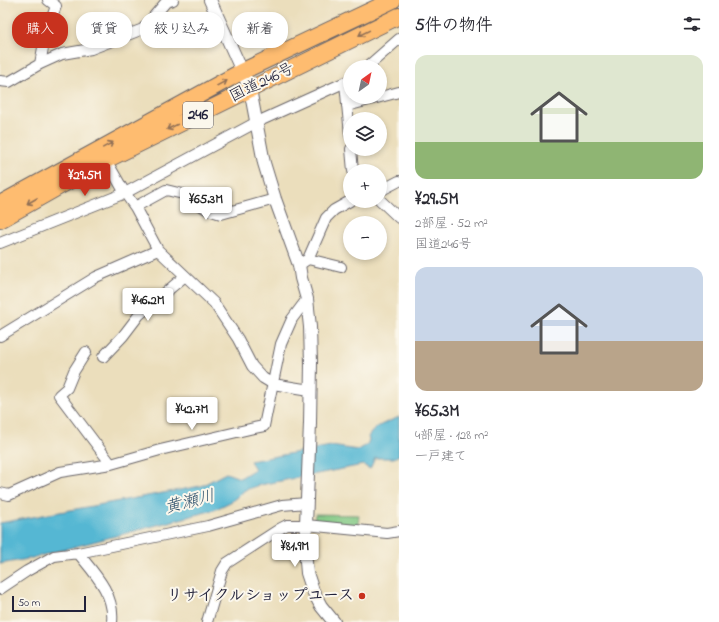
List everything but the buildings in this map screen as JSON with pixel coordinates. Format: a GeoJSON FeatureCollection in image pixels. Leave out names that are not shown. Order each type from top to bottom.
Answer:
{"type":"FeatureCollection","features":[{"type":"Feature","properties":{"kind":"highway","name":"国道246号"},"geometry":{"type":"LineString","coordinates":[[0,204],[241,72],[393,0]]}},
{"type":"Feature","properties":{"kind":"highway","name":"国道246号"},"geometry":{"type":"LineString","coordinates":[[0,220],[106,160],[399,16]]}},
{"type":"Feature","properties":{"kind":"street"},"geometry":{"type":"LineString","coordinates":[[40,64],[45,37],[56,3],[48,0]]}},
{"type":"Feature","properties":{"kind":"street"},"geometry":{"type":"LineString","coordinates":[[0,81],[10,82],[40,64],[62,54],[91,49],[144,29],[166,2],[173,0]]}},
{"type":"Feature","properties":{"kind":"street"},"geometry":{"type":"LineString","coordinates":[[210,0],[241,72],[250,89],[255,123],[264,163],[275,200],[304,262]]}},
{"type":"Feature","properties":{"kind":"street"},"geometry":{"type":"LineString","coordinates":[[375,60],[399,39]]}},
{"type":"Feature","properties":{"kind":"street"},"geometry":{"type":"LineString","coordinates":[[0,243],[125,193],[255,123],[343,83]]}},
{"type":"Feature","properties":{"kind":"street"},"geometry":{"type":"LineString","coordinates":[[348,112],[347,106],[399,92]]}},
{"type":"Feature","properties":{"kind":"street"},"geometry":{"type":"LineString","coordinates":[[106,160],[135,207],[158,250],[214,303],[238,339],[252,366],[263,378],[273,384],[310,390]]}},
{"type":"Feature","properties":{"kind":"street"},"geometry":{"type":"LineString","coordinates":[[387,187],[399,181]]}},
{"type":"Feature","properties":{"kind":"street"},"geometry":{"type":"LineString","coordinates":[[135,207],[166,190],[183,194],[208,210],[221,214],[275,200]]}},
{"type":"Feature","properties":{"kind":"street"},"geometry":{"type":"LineString","coordinates":[[334,622],[321,606],[313,591],[307,573],[305,550],[310,423],[310,327],[307,299],[301,278],[304,262],[326,218],[334,210],[343,205]]}},
{"type":"Feature","properties":{"kind":"street"},"geometry":{"type":"LineString","coordinates":[[387,207],[399,218]]}},
{"type":"Feature","properties":{"kind":"street"},"geometry":{"type":"LineString","coordinates":[[0,336],[96,277],[158,250]]}},
{"type":"Feature","properties":{"kind":"street"},"geometry":{"type":"LineString","coordinates":[[304,262],[341,267]]}},
{"type":"Feature","properties":{"kind":"street"},"geometry":{"type":"LineString","coordinates":[[103,357],[123,336],[139,315],[185,276]]}},
{"type":"Feature","properties":{"kind":"street"},"geometry":{"type":"LineString","coordinates":[[0,493],[9,495],[60,472],[111,464],[160,450],[264,426],[281,344],[292,319],[307,299]]}},
{"type":"Feature","properties":{"kind":"street"},"geometry":{"type":"LineString","coordinates":[[86,352],[74,371],[67,388],[59,395],[111,464]]}},
{"type":"Feature","properties":{"kind":"street"},"geometry":{"type":"LineString","coordinates":[[0,589],[27,571],[54,556],[78,553],[208,526],[282,505],[307,501]]}},
{"type":"Feature","properties":{"kind":"street"},"geometry":{"type":"LineString","coordinates":[[207,622],[222,571],[227,563],[280,528],[287,525],[306,525],[387,533],[399,531]]}},
{"type":"Feature","properties":{"kind":"street"},"geometry":{"type":"LineString","coordinates":[[78,553],[102,583],[110,600],[113,614],[112,622]]}},
{"type":"Feature","properties":{"kind":"green space"},"geometry":{"type":"Polygon","coordinates":[[[315,514],[359,515],[358,525],[314,522],[315,514]]]}},
{"type":"Feature","properties":{"kind":"water","name":"黄瀬川"},"geometry":{"type":"Polygon","coordinates":[[[399,417],[399,455],[394,458],[375,458],[370,469],[363,465],[260,485],[245,490],[232,501],[214,510],[28,559],[0,564],[0,523],[201,486],[226,473],[240,478],[255,469],[250,461],[331,446],[358,450],[367,445],[369,440],[368,437],[375,429],[382,424],[399,417]]]}},
{"type":"Feature","properties":{"kind":"place","name":"リサイクルショップユース"},"geometry":{"type":"Point","coordinates":[362,596]}}]}
